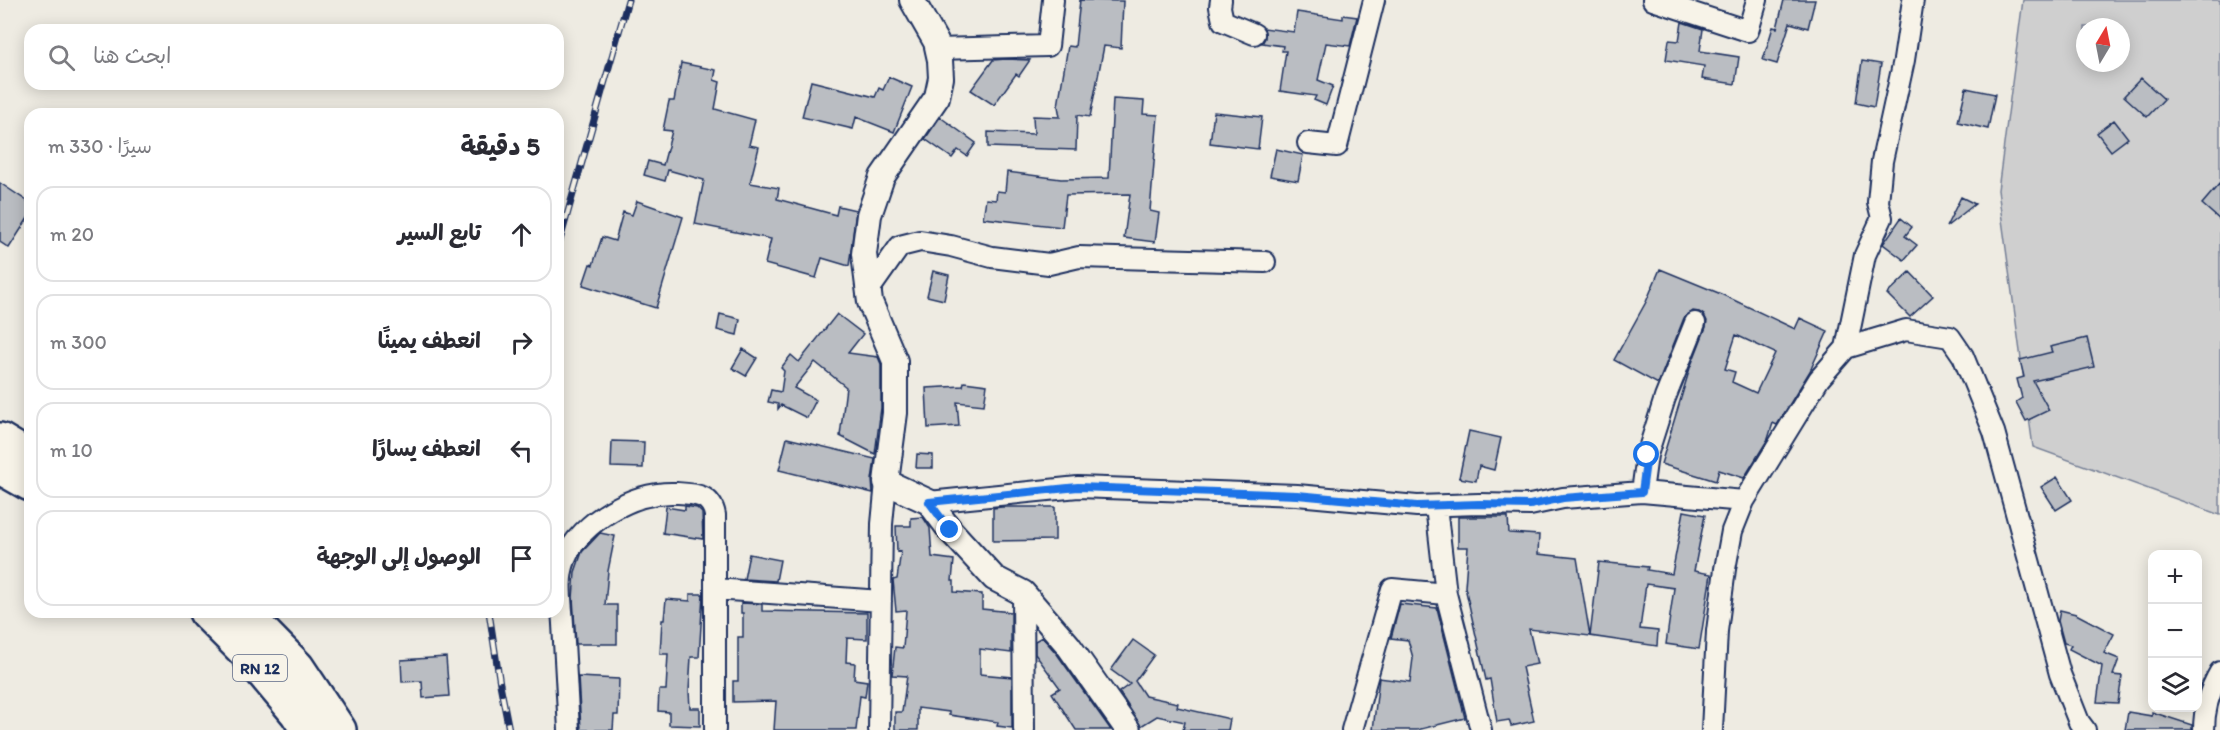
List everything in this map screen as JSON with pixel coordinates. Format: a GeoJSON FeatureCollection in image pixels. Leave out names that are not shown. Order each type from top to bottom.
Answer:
{"type":"FeatureCollection","features":[{"type":"Feature","properties":{"kind":"highway"},"geometry":{"type":"LineString","coordinates":[[0,440],[24,454]]}},
{"type":"Feature","properties":{"kind":"highway"},"geometry":{"type":"LineString","coordinates":[[0,467],[24,481]]}},
{"type":"Feature","properties":{"kind":"highway","name":"RN 12"},"geometry":{"type":"LineString","coordinates":[[212,618],[246,652],[297,713],[308,730]]}},
{"type":"Feature","properties":{"kind":"highway","name":"RN 12"},"geometry":{"type":"LineString","coordinates":[[249,618],[297,667],[339,730]]}},
{"type":"Feature","properties":{"kind":"street"},"geometry":{"type":"LineString","coordinates":[[879,730],[882,524],[895,413],[895,361],[870,303],[864,254],[869,214],[882,177],[937,96],[941,78],[936,42],[912,0]]}},
{"type":"Feature","properties":{"kind":"street"},"geometry":{"type":"LineString","coordinates":[[937,49],[1048,46],[1053,0]]}},
{"type":"Feature","properties":{"kind":"street"},"geometry":{"type":"LineString","coordinates":[[1221,0],[1223,21],[1254,34]]}},
{"type":"Feature","properties":{"kind":"street"},"geometry":{"type":"LineString","coordinates":[[1308,143],[1337,146],[1374,0]]}},
{"type":"Feature","properties":{"kind":"street"},"geometry":{"type":"LineString","coordinates":[[1653,0],[1748,32],[1757,0]]}},
{"type":"Feature","properties":{"kind":"street"},"geometry":{"type":"LineString","coordinates":[[1712,730],[1717,631],[1732,531],[1744,501],[1819,379],[1846,348],[1865,255],[1882,218],[1878,202],[1882,161],[1904,60],[1913,0]]}},
{"type":"Feature","properties":{"kind":"street"},"geometry":{"type":"LineString","coordinates":[[869,290],[900,246],[920,241],[951,246],[992,257],[1049,264],[1079,258],[1265,262]]}},
{"type":"Feature","properties":{"kind":"street"},"geometry":{"type":"LineString","coordinates":[[1642,492],[1647,455],[1695,323]]}},
{"type":"Feature","properties":{"kind":"street"},"geometry":{"type":"LineString","coordinates":[[1846,348],[1906,330],[1950,337],[1963,356],[1994,432],[2060,674],[2079,722],[2085,730]]}},
{"type":"Feature","properties":{"kind":"street"},"geometry":{"type":"LineString","coordinates":[[886,482],[929,502],[950,530],[993,578],[1023,593],[1068,645],[1128,730]]}},
{"type":"Feature","properties":{"kind":"street"},"geometry":{"type":"LineString","coordinates":[[929,502],[1078,487],[1297,495],[1417,506],[1530,505],[1563,498],[1642,492],[1744,501]]}},
{"type":"Feature","properties":{"kind":"street"},"geometry":{"type":"LineString","coordinates":[[564,566],[569,550],[577,539],[604,515],[624,503],[645,495],[668,492],[700,495],[709,501],[716,515],[715,730]]}},
{"type":"Feature","properties":{"kind":"street"},"geometry":{"type":"LineString","coordinates":[[1436,506],[1446,594],[1481,730]]}},
{"type":"Feature","properties":{"kind":"street"},"geometry":{"type":"LineString","coordinates":[[716,589],[881,601]]}},
{"type":"Feature","properties":{"kind":"street"},"geometry":{"type":"LineString","coordinates":[[1352,730],[1392,589],[1446,594]]}},
{"type":"Feature","properties":{"kind":"street"},"geometry":{"type":"LineString","coordinates":[[1023,593],[1024,730]]}},
{"type":"Feature","properties":{"kind":"street"},"geometry":{"type":"LineString","coordinates":[[563,618],[569,730]]}},
{"type":"Feature","properties":{"kind":"street"},"geometry":{"type":"LineString","coordinates":[[2204,730],[2204,715],[2220,672]]}},
{"type":"Feature","properties":{"kind":"shaded area"},"geometry":{"type":"Polygon","coordinates":[[[2023,0],[2220,0],[2220,515],[2033,447],[1998,190],[2023,0]]]}},
{"type":"Feature","properties":{"kind":"building"},"geometry":{"type":"Polygon","coordinates":[[[1080,0],[1123,1],[1121,48],[1104,46],[1090,117],[1077,115],[1076,150],[988,147],[988,132],[1034,134],[1033,116],[1060,117],[1058,106],[1068,46],[1075,47],[1080,0]]]}},
{"type":"Feature","properties":{"kind":"building"},"geometry":{"type":"Polygon","coordinates":[[[1784,0],[1815,0],[1808,28],[1790,23],[1777,64],[1763,60],[1773,27],[1777,28],[1784,0]]]}},
{"type":"Feature","properties":{"kind":"building"},"geometry":{"type":"Polygon","coordinates":[[[1297,12],[1343,19],[1343,15],[1357,17],[1350,46],[1326,43],[1318,80],[1333,86],[1326,105],[1314,100],[1316,96],[1280,91],[1286,51],[1282,51],[1283,46],[1262,43],[1265,38],[1264,28],[1294,32],[1297,12]]]}},
{"type":"Feature","properties":{"kind":"building"},"geometry":{"type":"Polygon","coordinates":[[[1682,22],[1703,29],[1700,51],[1739,57],[1735,84],[1702,79],[1704,66],[1666,60],[1669,40],[1679,41],[1682,22]]]}},
{"type":"Feature","properties":{"kind":"building"},"geometry":{"type":"Polygon","coordinates":[[[993,60],[1030,60],[1019,76],[1016,74],[994,105],[971,90],[993,60]]]}},
{"type":"Feature","properties":{"kind":"building"},"geometry":{"type":"Polygon","coordinates":[[[1862,61],[1881,64],[1874,107],[1856,103],[1862,61]]]}},
{"type":"Feature","properties":{"kind":"building"},"geometry":{"type":"Polygon","coordinates":[[[681,63],[716,70],[714,80],[720,82],[715,109],[755,120],[749,145],[759,147],[750,183],[779,188],[777,199],[836,215],[838,206],[856,210],[849,266],[822,258],[816,278],[765,264],[771,239],[695,224],[704,180],[668,170],[665,181],[644,175],[648,161],[663,165],[672,131],[663,130],[669,101],[674,101],[681,63]]]}},
{"type":"Feature","properties":{"kind":"building"},"geometry":{"type":"Polygon","coordinates":[[[889,77],[912,87],[894,132],[856,117],[853,129],[802,117],[811,81],[875,97],[879,88],[883,90],[889,77]]]}},
{"type":"Feature","properties":{"kind":"building"},"geometry":{"type":"Polygon","coordinates":[[[2141,78],[2164,99],[2147,117],[2124,96],[2141,78]]]}},
{"type":"Feature","properties":{"kind":"building"},"geometry":{"type":"Polygon","coordinates":[[[1966,88],[1995,94],[1988,129],[1958,122],[1966,88]]]}},
{"type":"Feature","properties":{"kind":"building"},"geometry":{"type":"Polygon","coordinates":[[[1113,99],[1144,101],[1143,114],[1158,115],[1150,211],[1159,213],[1155,242],[1124,238],[1130,194],[1066,195],[1062,227],[983,218],[986,199],[996,200],[997,191],[1005,192],[1007,172],[1061,179],[1109,178],[1113,99]]]}},
{"type":"Feature","properties":{"kind":"building"},"geometry":{"type":"Polygon","coordinates":[[[1214,112],[1262,117],[1258,149],[1210,143],[1214,112]]]}},
{"type":"Feature","properties":{"kind":"building"},"geometry":{"type":"Polygon","coordinates":[[[940,117],[976,143],[967,156],[958,150],[952,158],[925,139],[940,117]]]}},
{"type":"Feature","properties":{"kind":"building"},"geometry":{"type":"Polygon","coordinates":[[[2114,120],[2128,138],[2111,151],[2097,133],[2114,120]]]}},
{"type":"Feature","properties":{"kind":"building"},"geometry":{"type":"Polygon","coordinates":[[[1276,149],[1303,155],[1298,181],[1270,176],[1276,149]]]}},
{"type":"Feature","properties":{"kind":"building"},"geometry":{"type":"Polygon","coordinates":[[[0,183],[24,199],[24,224],[9,248],[0,242],[0,183]]]}},
{"type":"Feature","properties":{"kind":"building"},"geometry":{"type":"Polygon","coordinates":[[[2220,183],[2220,220],[2202,204],[2220,183]]]}},
{"type":"Feature","properties":{"kind":"building"},"geometry":{"type":"Polygon","coordinates":[[[1961,197],[1975,204],[1946,227],[1961,197]]]}},
{"type":"Feature","properties":{"kind":"building"},"geometry":{"type":"Polygon","coordinates":[[[637,201],[683,217],[656,308],[583,285],[590,264],[593,265],[602,237],[615,241],[623,212],[632,215],[637,201]]]}},
{"type":"Feature","properties":{"kind":"building"},"geometry":{"type":"Polygon","coordinates":[[[1901,218],[1912,227],[1905,236],[1917,245],[1904,260],[1883,244],[1901,218]]]}},
{"type":"Feature","properties":{"kind":"building"},"geometry":{"type":"Polygon","coordinates":[[[1660,269],[1721,294],[1795,329],[1800,318],[1828,331],[1810,371],[1777,425],[1773,423],[1768,439],[1744,478],[1719,470],[1716,481],[1661,464],[1707,321],[1704,315],[1693,311],[1684,318],[1658,384],[1614,360],[1646,302],[1660,269]],[[1736,335],[1725,369],[1735,372],[1732,382],[1756,393],[1775,353],[1736,335]]]}},
{"type":"Feature","properties":{"kind":"building"},"geometry":{"type":"Polygon","coordinates":[[[933,271],[949,275],[944,300],[927,296],[933,271]]]}},
{"type":"Feature","properties":{"kind":"building"},"geometry":{"type":"Polygon","coordinates":[[[1910,272],[1933,296],[1910,317],[1887,294],[1910,272]]]}},
{"type":"Feature","properties":{"kind":"building"},"geometry":{"type":"Polygon","coordinates":[[[720,314],[740,319],[737,335],[717,330],[720,314]]]}},
{"type":"Feature","properties":{"kind":"building"},"geometry":{"type":"Polygon","coordinates":[[[837,314],[863,334],[848,353],[878,357],[881,364],[881,408],[875,454],[840,436],[846,387],[815,362],[794,388],[816,400],[807,418],[781,405],[778,409],[778,404],[768,402],[771,390],[781,392],[784,371],[781,368],[791,355],[799,362],[837,314]]]}},
{"type":"Feature","properties":{"kind":"building"},"geometry":{"type":"Polygon","coordinates":[[[2087,338],[2094,367],[2033,381],[2049,410],[2026,421],[2016,402],[2022,398],[2017,379],[2024,377],[2020,360],[2052,352],[2050,347],[2087,338]]]}},
{"type":"Feature","properties":{"kind":"building"},"geometry":{"type":"Polygon","coordinates":[[[743,349],[757,358],[746,376],[732,368],[743,349]]]}},
{"type":"Feature","properties":{"kind":"building"},"geometry":{"type":"Polygon","coordinates":[[[964,382],[987,385],[984,405],[957,402],[959,426],[928,428],[926,388],[963,386],[964,382]]]}},
{"type":"Feature","properties":{"kind":"building"},"geometry":{"type":"Polygon","coordinates":[[[1469,431],[1501,438],[1494,470],[1479,466],[1476,481],[1459,478],[1469,431]]]}},
{"type":"Feature","properties":{"kind":"building"},"geometry":{"type":"Polygon","coordinates":[[[787,438],[875,459],[873,493],[779,470],[787,438]]]}},
{"type":"Feature","properties":{"kind":"building"},"geometry":{"type":"Polygon","coordinates":[[[612,441],[644,442],[643,468],[611,467],[612,441]]]}},
{"type":"Feature","properties":{"kind":"building"},"geometry":{"type":"Polygon","coordinates":[[[917,454],[933,455],[933,468],[916,468],[917,454]]]}},
{"type":"Feature","properties":{"kind":"building"},"geometry":{"type":"Polygon","coordinates":[[[2057,477],[2072,500],[2056,510],[2041,487],[2057,477]]]}},
{"type":"Feature","properties":{"kind":"building"},"geometry":{"type":"Polygon","coordinates":[[[685,506],[697,508],[702,513],[703,539],[663,533],[666,507],[685,510],[685,506]]]}},
{"type":"Feature","properties":{"kind":"building"},"geometry":{"type":"Polygon","coordinates":[[[1055,507],[1055,540],[993,541],[993,508],[1055,507]]]}},
{"type":"Feature","properties":{"kind":"building"},"geometry":{"type":"Polygon","coordinates":[[[1684,511],[1705,515],[1694,571],[1711,574],[1699,649],[1666,644],[1674,588],[1646,584],[1640,629],[1658,631],[1657,646],[1590,636],[1599,562],[1648,567],[1647,570],[1672,574],[1684,511]]]}},
{"type":"Feature","properties":{"kind":"building"},"geometry":{"type":"Polygon","coordinates":[[[923,517],[930,528],[932,557],[954,560],[952,581],[954,581],[954,592],[982,594],[982,609],[1011,612],[1011,653],[980,649],[980,674],[1012,677],[1012,728],[997,726],[998,722],[918,708],[918,730],[895,730],[895,712],[902,712],[907,676],[892,675],[895,647],[903,648],[906,610],[896,611],[893,580],[897,579],[901,551],[897,552],[896,526],[911,526],[911,518],[923,517]]]}},
{"type":"Feature","properties":{"kind":"building"},"geometry":{"type":"Polygon","coordinates":[[[1458,517],[1508,517],[1509,533],[1539,535],[1538,554],[1577,558],[1590,636],[1529,629],[1537,664],[1522,667],[1534,721],[1511,726],[1509,720],[1497,722],[1490,679],[1486,680],[1465,587],[1468,547],[1458,547],[1458,517]]]}},
{"type":"Feature","properties":{"kind":"building"},"geometry":{"type":"Polygon","coordinates":[[[600,533],[615,536],[608,571],[605,605],[617,605],[617,644],[576,644],[573,598],[575,572],[582,552],[600,533]]]}},
{"type":"Feature","properties":{"kind":"building"},"geometry":{"type":"Polygon","coordinates":[[[749,554],[780,560],[776,581],[744,579],[749,554]]]}},
{"type":"Feature","properties":{"kind":"building"},"geometry":{"type":"Polygon","coordinates":[[[690,594],[703,594],[699,657],[691,657],[689,691],[690,708],[700,708],[700,726],[669,725],[669,712],[658,711],[659,690],[666,690],[668,654],[660,654],[662,620],[664,620],[666,599],[690,601],[690,594]]]}},
{"type":"Feature","properties":{"kind":"building"},"geometry":{"type":"Polygon","coordinates":[[[741,603],[762,604],[762,611],[867,613],[867,639],[847,638],[846,662],[855,663],[854,679],[867,681],[865,697],[860,696],[856,730],[774,730],[776,701],[733,702],[733,681],[738,681],[738,637],[743,637],[741,603]]]}},
{"type":"Feature","properties":{"kind":"building"},"geometry":{"type":"Polygon","coordinates":[[[1400,604],[1437,608],[1465,718],[1417,730],[1373,730],[1379,678],[1410,682],[1413,658],[1408,640],[1391,638],[1400,604]]]}},
{"type":"Feature","properties":{"kind":"building"},"geometry":{"type":"Polygon","coordinates":[[[2060,610],[2076,614],[2114,634],[2104,653],[2119,659],[2113,675],[2122,676],[2118,703],[2097,702],[2102,666],[2069,649],[2071,645],[2064,643],[2058,621],[2060,610]]]}},
{"type":"Feature","properties":{"kind":"building"},"geometry":{"type":"Polygon","coordinates":[[[1042,637],[1057,654],[1111,730],[1076,730],[1052,693],[1060,688],[1035,654],[1035,641],[1042,637]]]}},
{"type":"Feature","properties":{"kind":"building"},"geometry":{"type":"Polygon","coordinates":[[[1133,640],[1154,655],[1135,681],[1145,696],[1178,703],[1177,707],[1230,719],[1228,730],[1183,730],[1185,722],[1157,716],[1141,726],[1119,692],[1130,684],[1111,670],[1133,640]]]}},
{"type":"Feature","properties":{"kind":"building"},"geometry":{"type":"Polygon","coordinates":[[[446,657],[449,696],[423,698],[422,681],[402,682],[401,660],[446,657]]]}},
{"type":"Feature","properties":{"kind":"building"},"geometry":{"type":"Polygon","coordinates":[[[578,677],[619,679],[618,715],[614,715],[613,730],[581,730],[578,677]]]}},
{"type":"Feature","properties":{"kind":"building"},"geometry":{"type":"Polygon","coordinates":[[[2128,712],[2152,716],[2152,712],[2192,725],[2192,730],[2125,730],[2128,712]]]}},
{"type":"Feature","properties":{"kind":"railway"},"geometry":{"type":"LineString","coordinates":[[564,226],[628,0]]}},
{"type":"Feature","properties":{"kind":"railway"},"geometry":{"type":"LineString","coordinates":[[490,618],[509,730]]}},
{"type":"Feature","properties":{"kind":"route"},"geometry":{"type":"LineString","coordinates":[[950,530],[929,502],[1078,487],[1297,495],[1417,506],[1530,505],[1563,498],[1642,492],[1647,455]]}}]}
